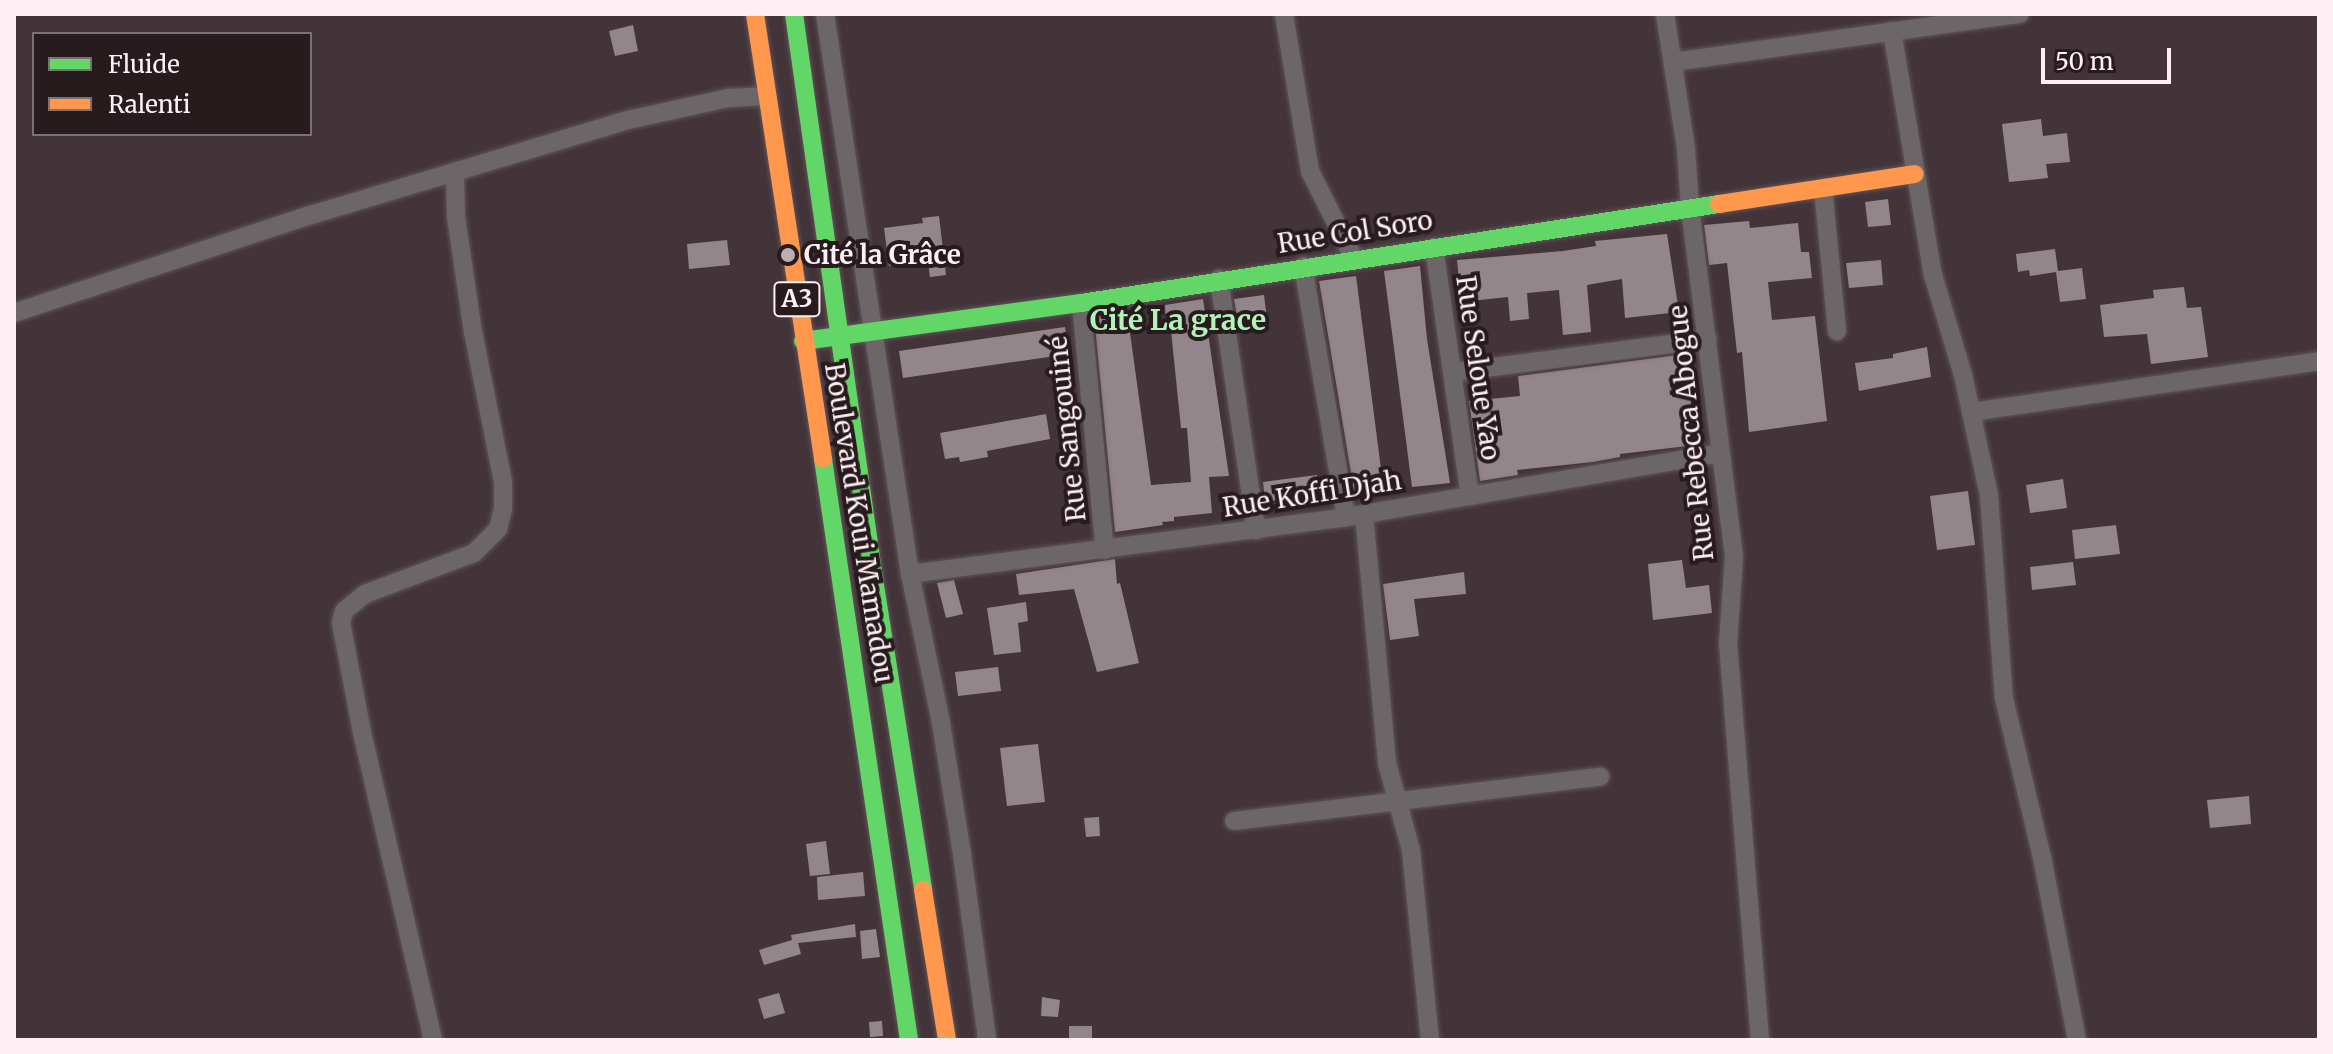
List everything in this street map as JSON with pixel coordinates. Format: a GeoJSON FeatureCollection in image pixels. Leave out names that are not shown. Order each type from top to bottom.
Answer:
{"type":"FeatureCollection","features":[{"type":"Feature","properties":{"kind":"main road","name":"Boulevard Koui Mamadou"},"geometry":{"type":"LineString","coordinates":[[755,14],[765,96],[864,724],[909,1040]]}},
{"type":"Feature","properties":{"kind":"main road","name":"Boulevard Koui Mamadou"},"geometry":{"type":"LineString","coordinates":[[794,14],[874,579],[947,1040]]}},
{"type":"Feature","properties":{"kind":"main road"},"geometry":{"type":"LineString","coordinates":[[765,96],[806,89]]}},
{"type":"Feature","properties":{"kind":"main road","name":"Rue Col Soro"},"geometry":{"type":"LineString","coordinates":[[803,341],[1081,303],[1303,266],[1915,174]]}},
{"type":"Feature","properties":{"kind":"street"},"geometry":{"type":"LineString","coordinates":[[825,14],[910,574],[941,723],[987,1040]]}},
{"type":"Feature","properties":{"kind":"street"},"geometry":{"type":"LineString","coordinates":[[1284,14],[1310,171],[1354,259]]}},
{"type":"Feature","properties":{"kind":"street","name":"Rue Rebecca Abogue"},"geometry":{"type":"LineString","coordinates":[[1665,14],[1686,148],[1690,208],[1734,556],[1728,643],[1760,1040]]}},
{"type":"Feature","properties":{"kind":"street"},"geometry":{"type":"LineString","coordinates":[[1673,62],[2020,14]]}},
{"type":"Feature","properties":{"kind":"street"},"geometry":{"type":"LineString","coordinates":[[1892,31],[1933,275],[1971,412],[1989,495],[2004,698],[2042,857],[2077,1040]]}},
{"type":"Feature","properties":{"kind":"street"},"geometry":{"type":"LineString","coordinates":[[14,313],[311,215],[628,120],[729,98],[765,96]]}},
{"type":"Feature","properties":{"kind":"street"},"geometry":{"type":"LineString","coordinates":[[433,1040],[362,732],[341,623],[344,611],[365,594],[474,553],[498,529],[503,509],[503,482],[473,332],[456,217],[455,172]]}},
{"type":"Feature","properties":{"kind":"street"},"geometry":{"type":"LineString","coordinates":[[1823,188],[1837,331]]}},
{"type":"Feature","properties":{"kind":"street","name":"Rue Seloue Yao"},"geometry":{"type":"LineString","coordinates":[[1434,247],[1455,372],[1470,496]]}},
{"type":"Feature","properties":{"kind":"street"},"geometry":{"type":"LineString","coordinates":[[1303,266],[1355,515],[1387,763],[1411,850],[1430,1040]]}},
{"type":"Feature","properties":{"kind":"street"},"geometry":{"type":"LineString","coordinates":[[1219,279],[1256,530]]}},
{"type":"Feature","properties":{"kind":"street","name":"Rue Sangouiné"},"geometry":{"type":"LineString","coordinates":[[1081,303],[1105,550]]}},
{"type":"Feature","properties":{"kind":"street"},"geometry":{"type":"LineString","coordinates":[[1455,372],[1708,339]]}},
{"type":"Feature","properties":{"kind":"street"},"geometry":{"type":"LineString","coordinates":[[1971,412],[2319,361]]}},
{"type":"Feature","properties":{"kind":"street","name":"Rue Koffi Djah"},"geometry":{"type":"LineString","coordinates":[[910,574],[1256,530],[1719,453]]}},
{"type":"Feature","properties":{"kind":"street"},"geometry":{"type":"LineString","coordinates":[[1234,821],[1600,777]]}},
{"type":"Feature","properties":{"kind":"building"},"geometry":{"type":"Polygon","coordinates":[[[633,25],[638,51],[615,56],[609,31],[633,25]]]}},
{"type":"Feature","properties":{"kind":"building"},"geometry":{"type":"Polygon","coordinates":[[[2041,119],[2043,136],[2067,133],[2070,162],[2046,164],[2048,178],[2009,182],[2002,124],[2041,119]]]}},
{"type":"Feature","properties":{"kind":"building"},"geometry":{"type":"Polygon","coordinates":[[[1888,199],[1891,225],[1868,227],[1865,202],[1888,199]]]}},
{"type":"Feature","properties":{"kind":"building"},"geometry":{"type":"Polygon","coordinates":[[[939,216],[946,275],[930,277],[928,261],[889,266],[884,228],[923,223],[922,218],[939,216]]]}},
{"type":"Feature","properties":{"kind":"building"},"geometry":{"type":"Polygon","coordinates":[[[1749,221],[1750,228],[1798,223],[1801,252],[1809,252],[1812,278],[1768,282],[1772,320],[1815,316],[1827,421],[1749,432],[1742,352],[1737,353],[1727,263],[1709,265],[1704,225],[1749,221]]]}},
{"type":"Feature","properties":{"kind":"building"},"geometry":{"type":"Polygon","coordinates":[[[1667,234],[1679,312],[1625,318],[1622,279],[1587,285],[1591,332],[1563,335],[1559,290],[1527,293],[1529,319],[1510,321],[1508,297],[1461,302],[1457,260],[1563,251],[1596,246],[1595,241],[1667,234]]]}},
{"type":"Feature","properties":{"kind":"building"},"geometry":{"type":"Polygon","coordinates":[[[727,240],[730,265],[689,269],[687,244],[727,240]]]}},
{"type":"Feature","properties":{"kind":"building"},"geometry":{"type":"Polygon","coordinates":[[[2055,249],[2058,271],[2082,268],[2086,299],[2060,302],[2056,272],[2030,276],[2029,270],[2018,272],[2016,254],[2055,249]]]}},
{"type":"Feature","properties":{"kind":"building"},"geometry":{"type":"Polygon","coordinates":[[[1881,260],[1883,285],[1849,288],[1846,263],[1881,260]]]}},
{"type":"Feature","properties":{"kind":"building"},"geometry":{"type":"Polygon","coordinates":[[[1420,266],[1427,339],[1450,483],[1412,487],[1384,271],[1420,266]]]}},
{"type":"Feature","properties":{"kind":"building"},"geometry":{"type":"Polygon","coordinates":[[[1356,276],[1384,492],[1355,497],[1319,281],[1356,276]]]}},
{"type":"Feature","properties":{"kind":"building"},"geometry":{"type":"Polygon","coordinates":[[[2184,287],[2187,308],[2201,307],[2208,357],[2151,364],[2147,334],[2104,337],[2100,305],[2154,298],[2153,290],[2184,287]]]}},
{"type":"Feature","properties":{"kind":"building"},"geometry":{"type":"Polygon","coordinates":[[[1264,295],[1267,319],[1238,323],[1234,299],[1264,295]]]}},
{"type":"Feature","properties":{"kind":"building"},"geometry":{"type":"Polygon","coordinates":[[[1203,299],[1229,476],[1209,477],[1212,513],[1174,517],[1174,521],[1162,522],[1163,525],[1115,532],[1094,316],[1127,311],[1151,485],[1191,482],[1187,428],[1181,428],[1170,321],[1166,322],[1165,305],[1203,299]]]}},
{"type":"Feature","properties":{"kind":"building"},"geometry":{"type":"Polygon","coordinates":[[[1065,327],[1069,354],[903,378],[899,351],[1065,327]]]}},
{"type":"Feature","properties":{"kind":"building"},"geometry":{"type":"Polygon","coordinates":[[[1927,347],[1931,377],[1859,391],[1855,363],[1893,358],[1893,354],[1927,347]]]}},
{"type":"Feature","properties":{"kind":"building"},"geometry":{"type":"Polygon","coordinates":[[[1685,354],[1696,445],[1620,454],[1620,457],[1593,462],[1517,470],[1518,475],[1480,481],[1469,401],[1520,396],[1518,376],[1685,354]]]}},
{"type":"Feature","properties":{"kind":"building"},"geometry":{"type":"Polygon","coordinates":[[[1046,414],[1050,439],[987,451],[988,457],[960,462],[959,457],[945,459],[940,433],[1046,414]]]}},
{"type":"Feature","properties":{"kind":"building"},"geometry":{"type":"Polygon","coordinates":[[[1317,475],[1319,497],[1265,501],[1263,482],[1317,475]]]}},
{"type":"Feature","properties":{"kind":"building"},"geometry":{"type":"Polygon","coordinates":[[[2063,479],[2067,508],[2030,513],[2026,485],[2063,479]]]}},
{"type":"Feature","properties":{"kind":"building"},"geometry":{"type":"Polygon","coordinates":[[[1968,491],[1975,545],[1937,550],[1930,496],[1968,491]]]}},
{"type":"Feature","properties":{"kind":"building"},"geometry":{"type":"Polygon","coordinates":[[[2116,525],[2120,554],[2075,559],[2072,530],[2116,525]]]}},
{"type":"Feature","properties":{"kind":"building"},"geometry":{"type":"Polygon","coordinates":[[[1115,559],[1117,584],[1120,583],[1139,663],[1097,672],[1074,589],[1019,595],[1016,574],[1115,559]]]}},
{"type":"Feature","properties":{"kind":"building"},"geometry":{"type":"Polygon","coordinates":[[[1682,560],[1686,588],[1709,585],[1712,613],[1653,620],[1648,564],[1682,560]]]}},
{"type":"Feature","properties":{"kind":"building"},"geometry":{"type":"Polygon","coordinates":[[[2073,562],[2076,585],[2032,590],[2030,567],[2073,562]]]}},
{"type":"Feature","properties":{"kind":"building"},"geometry":{"type":"Polygon","coordinates":[[[1464,572],[1466,594],[1414,599],[1419,636],[1390,640],[1383,584],[1464,572]]]}},
{"type":"Feature","properties":{"kind":"building"},"geometry":{"type":"Polygon","coordinates":[[[954,580],[963,614],[946,618],[937,583],[954,580]]]}},
{"type":"Feature","properties":{"kind":"building"},"geometry":{"type":"Polygon","coordinates":[[[1026,602],[1028,621],[1018,623],[1021,652],[994,655],[987,608],[1026,602]]]}},
{"type":"Feature","properties":{"kind":"building"},"geometry":{"type":"Polygon","coordinates":[[[998,667],[1001,691],[958,696],[955,672],[998,667]]]}},
{"type":"Feature","properties":{"kind":"building"},"geometry":{"type":"Polygon","coordinates":[[[1038,744],[1045,802],[1007,806],[1000,748],[1038,744]]]}},
{"type":"Feature","properties":{"kind":"building"},"geometry":{"type":"Polygon","coordinates":[[[2249,796],[2251,824],[2210,828],[2207,800],[2249,796]]]}},
{"type":"Feature","properties":{"kind":"building"},"geometry":{"type":"Polygon","coordinates":[[[1099,817],[1100,836],[1086,837],[1084,818],[1099,817]]]}},
{"type":"Feature","properties":{"kind":"building"},"geometry":{"type":"Polygon","coordinates":[[[826,841],[830,874],[810,876],[806,844],[826,841]]]}},
{"type":"Feature","properties":{"kind":"building"},"geometry":{"type":"Polygon","coordinates":[[[863,872],[865,896],[818,900],[817,877],[863,872]]]}},
{"type":"Feature","properties":{"kind":"building"},"geometry":{"type":"Polygon","coordinates":[[[855,924],[856,937],[798,943],[801,954],[764,965],[759,950],[792,940],[791,935],[855,924]]]}},
{"type":"Feature","properties":{"kind":"building"},"geometry":{"type":"Polygon","coordinates":[[[876,929],[880,957],[862,959],[860,931],[876,929]]]}},
{"type":"Feature","properties":{"kind":"building"},"geometry":{"type":"Polygon","coordinates":[[[779,993],[785,1013],[764,1019],[758,999],[779,993]]]}},
{"type":"Feature","properties":{"kind":"building"},"geometry":{"type":"Polygon","coordinates":[[[1042,997],[1060,1000],[1058,1017],[1041,1016],[1042,997]]]}},
{"type":"Feature","properties":{"kind":"building"},"geometry":{"type":"Polygon","coordinates":[[[882,1021],[883,1036],[870,1037],[869,1022],[882,1021]]]}},
{"type":"Feature","properties":{"kind":"building"},"geometry":{"type":"Polygon","coordinates":[[[1069,1026],[1092,1026],[1092,1040],[1069,1040],[1069,1026]]]}},
{"type":"Feature","properties":{"kind":"traffic: fast"},"geometry":{"type":"LineString","coordinates":[[794,14],[874,579],[923,890]]}},
{"type":"Feature","properties":{"kind":"traffic: fast"},"geometry":{"type":"LineString","coordinates":[[803,341],[1081,303],[1719,204]]}},
{"type":"Feature","properties":{"kind":"traffic: fast"},"geometry":{"type":"LineString","coordinates":[[823,459],[909,1040]]}},
{"type":"Feature","properties":{"kind":"traffic: slow"},"geometry":{"type":"LineString","coordinates":[[755,14],[823,459]]}},
{"type":"Feature","properties":{"kind":"traffic: slow"},"geometry":{"type":"LineString","coordinates":[[1719,204],[1915,174]]}},
{"type":"Feature","properties":{"kind":"traffic: slow"},"geometry":{"type":"LineString","coordinates":[[923,890],[947,1040]]}},
{"type":"Feature","properties":{"kind":"place","name":"Cité la Grâce"},"geometry":{"type":"Point","coordinates":[788,255]}},
{"type":"Feature","properties":{"kind":"district","name":"Cité La grace"},"geometry":{"type":"Point","coordinates":[1178,320]}}]}
